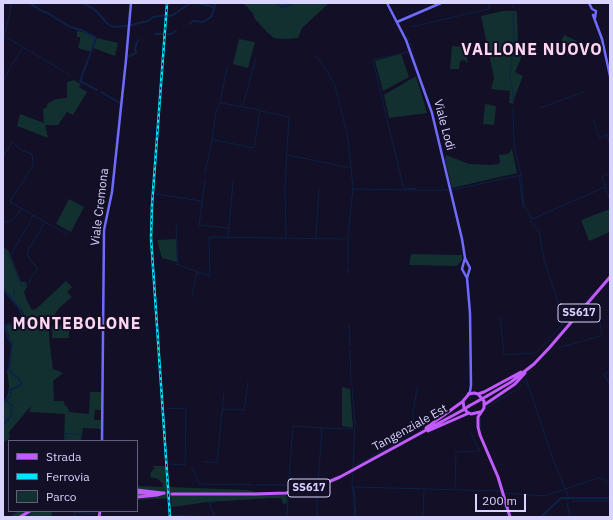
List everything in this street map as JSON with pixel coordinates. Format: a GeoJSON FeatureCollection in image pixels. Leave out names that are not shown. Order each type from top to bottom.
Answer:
{"type":"FeatureCollection","features":[{"type":"Feature","properties":{"kind":"main road","name":"Tangenziale Est"},"geometry":{"type":"LineString","coordinates":[[172,494],[255,494],[300,491],[325,484],[340,477],[503,388],[519,376],[548,349],[610,277]]}},
{"type":"Feature","properties":{"kind":"main road"},"geometry":{"type":"LineString","coordinates":[[477,394],[484,392],[520,373],[548,349]]}},
{"type":"Feature","properties":{"kind":"main road"},"geometry":{"type":"LineString","coordinates":[[478,422],[480,412],[484,405],[515,384],[544,355],[548,349]]}},
{"type":"Feature","properties":{"kind":"main road"},"geometry":{"type":"LineString","coordinates":[[422,432],[438,419],[460,405],[466,396],[471,393],[477,394],[483,398],[484,405]]}},
{"type":"Feature","properties":{"kind":"main road"},"geometry":{"type":"LineString","coordinates":[[463,401],[464,408],[477,418],[480,435],[498,477],[510,517]]}},
{"type":"Feature","properties":{"kind":"main road"},"geometry":{"type":"LineString","coordinates":[[422,432],[480,412]]}},
{"type":"Feature","properties":{"kind":"main road"},"geometry":{"type":"LineString","coordinates":[[138,490],[164,493]]}},
{"type":"Feature","properties":{"kind":"main road"},"geometry":{"type":"LineString","coordinates":[[138,493],[164,493]]}},
{"type":"Feature","properties":{"kind":"main road"},"geometry":{"type":"LineString","coordinates":[[138,497],[164,493]]}},
{"type":"Feature","properties":{"kind":"street","name":"Viale Cremona"},"geometry":{"type":"LineString","coordinates":[[102,440],[104,230],[112,192],[131,3]]}},
{"type":"Feature","properties":{"kind":"street","name":"Viale Lodi"},"geometry":{"type":"LineString","coordinates":[[387,3],[406,40],[432,113],[455,207],[465,258],[468,264]]}},
{"type":"Feature","properties":{"kind":"street"},"geometry":{"type":"LineString","coordinates":[[397,22],[441,3]]}},
{"type":"Feature","properties":{"kind":"street"},"geometry":{"type":"LineString","coordinates":[[589,4],[591,10],[596,11],[594,15],[604,47],[610,76]]}},
{"type":"Feature","properties":{"kind":"street","name":"Viale Lodi"},"geometry":{"type":"LineString","coordinates":[[464,264],[465,258]]}},
{"type":"Feature","properties":{"kind":"street"},"geometry":{"type":"LineString","coordinates":[[466,396],[470,392],[471,385],[470,312],[467,278],[462,267],[464,264],[468,264],[470,266],[467,278]]}},
{"type":"Feature","properties":{"kind":"street"},"geometry":{"type":"LineString","coordinates":[[465,272],[470,270]]}},
{"type":"Feature","properties":{"kind":"street"},"geometry":{"type":"LineString","coordinates":[[471,385],[473,391],[477,394]]}},
{"type":"Feature","properties":{"kind":"green space"},"geometry":{"type":"Polygon","coordinates":[[[243,3],[329,3],[302,28],[298,38],[285,39],[274,38],[267,32],[243,3]]]}},
{"type":"Feature","properties":{"kind":"green space"},"geometry":{"type":"Polygon","coordinates":[[[503,11],[516,11],[518,42],[525,49],[515,72],[523,76],[514,99],[514,104],[509,103],[510,91],[491,89],[494,78],[481,16],[503,11]]]}},
{"type":"Feature","properties":{"kind":"green space"},"geometry":{"type":"Polygon","coordinates":[[[77,31],[83,32],[95,38],[91,51],[78,48],[80,37],[77,37],[77,31]]]}},
{"type":"Feature","properties":{"kind":"green space"},"geometry":{"type":"Polygon","coordinates":[[[564,35],[577,41],[571,56],[557,51],[564,35]]]}},
{"type":"Feature","properties":{"kind":"green space"},"geometry":{"type":"Polygon","coordinates":[[[97,38],[118,43],[115,56],[93,48],[97,38]]]}},
{"type":"Feature","properties":{"kind":"green space"},"geometry":{"type":"Polygon","coordinates":[[[239,39],[255,42],[248,68],[233,64],[239,39]]]}},
{"type":"Feature","properties":{"kind":"green space"},"geometry":{"type":"Polygon","coordinates":[[[452,46],[464,47],[468,63],[464,60],[460,61],[459,69],[450,69],[452,46]]]}},
{"type":"Feature","properties":{"kind":"green space"},"geometry":{"type":"Polygon","coordinates":[[[401,54],[409,77],[383,91],[375,61],[401,54]]]}},
{"type":"Feature","properties":{"kind":"green space"},"geometry":{"type":"Polygon","coordinates":[[[416,76],[427,113],[389,118],[384,95],[416,76]]]}},
{"type":"Feature","properties":{"kind":"green space"},"geometry":{"type":"Polygon","coordinates":[[[74,80],[81,84],[79,87],[87,92],[73,115],[67,112],[58,125],[45,125],[48,138],[17,126],[20,114],[44,123],[43,109],[47,107],[47,104],[56,99],[67,98],[67,82],[74,80]]]}},
{"type":"Feature","properties":{"kind":"green space"},"geometry":{"type":"Polygon","coordinates":[[[485,104],[496,106],[494,125],[483,124],[485,104]]]}},
{"type":"Feature","properties":{"kind":"green space"},"geometry":{"type":"Polygon","coordinates":[[[512,149],[517,173],[452,188],[445,160],[446,155],[469,164],[491,165],[499,164],[499,155],[508,154],[512,149]]]}},
{"type":"Feature","properties":{"kind":"green space"},"geometry":{"type":"Polygon","coordinates":[[[69,199],[84,207],[71,232],[56,224],[69,199]]]}},
{"type":"Feature","properties":{"kind":"green space"},"geometry":{"type":"Polygon","coordinates":[[[610,209],[610,232],[589,241],[581,220],[610,209]]]}},
{"type":"Feature","properties":{"kind":"green space"},"geometry":{"type":"Polygon","coordinates":[[[176,239],[177,262],[162,258],[157,240],[176,239]]]}},
{"type":"Feature","properties":{"kind":"green space"},"geometry":{"type":"Polygon","coordinates":[[[3,246],[9,252],[21,282],[26,282],[27,287],[24,292],[32,310],[36,309],[66,281],[72,287],[67,292],[72,297],[59,308],[49,326],[53,369],[63,373],[53,381],[54,401],[64,401],[69,412],[89,414],[90,392],[102,392],[102,410],[95,410],[94,420],[102,420],[102,429],[83,428],[81,440],[64,440],[65,414],[29,412],[31,406],[9,432],[10,439],[3,442],[3,405],[8,394],[9,386],[7,370],[10,368],[12,345],[6,327],[9,325],[19,325],[23,321],[24,316],[23,312],[3,288],[3,246]]]}},
{"type":"Feature","properties":{"kind":"green space"},"geometry":{"type":"Polygon","coordinates":[[[411,254],[462,255],[462,260],[457,266],[409,265],[411,254]]]}},
{"type":"Feature","properties":{"kind":"green space"},"geometry":{"type":"Polygon","coordinates":[[[52,326],[69,326],[69,338],[52,338],[52,326]]]}},
{"type":"Feature","properties":{"kind":"green space"},"geometry":{"type":"Polygon","coordinates":[[[342,387],[350,389],[353,428],[342,426],[342,387]]]}},
{"type":"Feature","properties":{"kind":"green space"},"geometry":{"type":"Polygon","coordinates":[[[152,466],[166,466],[168,487],[248,490],[255,492],[286,492],[287,503],[283,504],[281,498],[272,498],[208,502],[172,507],[171,498],[138,500],[138,486],[162,487],[163,484],[158,479],[150,477],[151,472],[155,468],[152,466]]]}},
{"type":"Feature","properties":{"kind":"green space"},"geometry":{"type":"Polygon","coordinates":[[[18,512],[52,512],[51,517],[10,517],[18,512]]]}},
{"type":"Feature","properties":{"kind":"waterway"},"geometry":{"type":"LineString","coordinates":[[3,39],[11,9],[11,3]]}},
{"type":"Feature","properties":{"kind":"waterway"},"geometry":{"type":"LineString","coordinates":[[30,3],[70,27],[81,30],[95,37],[95,41],[80,81],[97,90]]}},
{"type":"Feature","properties":{"kind":"waterway"},"geometry":{"type":"LineString","coordinates":[[83,3],[94,9],[108,24],[113,27],[127,26],[148,21],[153,17],[165,15]]}},
{"type":"Feature","properties":{"kind":"waterway"},"geometry":{"type":"LineString","coordinates":[[168,16],[173,15],[190,3]]}},
{"type":"Feature","properties":{"kind":"waterway"},"geometry":{"type":"LineString","coordinates":[[198,3],[214,7]]}},
{"type":"Feature","properties":{"kind":"waterway"},"geometry":{"type":"LineString","coordinates":[[189,24],[193,21],[203,22],[211,17],[215,3]]}},
{"type":"Feature","properties":{"kind":"waterway"},"geometry":{"type":"LineString","coordinates":[[275,3],[282,7],[292,3]]}},
{"type":"Feature","properties":{"kind":"waterway"},"geometry":{"type":"LineString","coordinates":[[475,12],[489,9],[489,3]]}},
{"type":"Feature","properties":{"kind":"waterway"},"geometry":{"type":"LineString","coordinates":[[411,27],[475,12]]}},
{"type":"Feature","properties":{"kind":"waterway"},"geometry":{"type":"LineString","coordinates":[[513,12],[514,36],[510,77],[513,92],[513,103]]}},
{"type":"Feature","properties":{"kind":"waterway"},"geometry":{"type":"LineString","coordinates":[[166,34],[171,34],[176,31]]}},
{"type":"Feature","properties":{"kind":"waterway"},"geometry":{"type":"LineString","coordinates":[[155,34],[164,34]]}},
{"type":"Feature","properties":{"kind":"waterway"},"geometry":{"type":"LineString","coordinates":[[407,36],[413,50]]}},
{"type":"Feature","properties":{"kind":"waterway"},"geometry":{"type":"LineString","coordinates":[[6,37],[70,75]]}},
{"type":"Feature","properties":{"kind":"waterway"},"geometry":{"type":"LineString","coordinates":[[129,56],[136,53],[135,48],[138,40]]}},
{"type":"Feature","properties":{"kind":"waterway"},"geometry":{"type":"LineString","coordinates":[[3,78],[5,78],[22,49]]}},
{"type":"Feature","properties":{"kind":"waterway"},"geometry":{"type":"LineString","coordinates":[[408,52],[373,60],[403,186],[404,188],[416,189]]}},
{"type":"Feature","properties":{"kind":"waterway"},"geometry":{"type":"LineString","coordinates":[[316,56],[326,69],[335,86],[348,138],[353,188],[348,237],[348,264]]}},
{"type":"Feature","properties":{"kind":"waterway"},"geometry":{"type":"LineString","coordinates":[[243,105],[256,58]]}},
{"type":"Feature","properties":{"kind":"waterway"},"geometry":{"type":"LineString","coordinates":[[205,173],[212,141],[216,112],[220,103],[227,67]]}},
{"type":"Feature","properties":{"kind":"waterway"},"geometry":{"type":"LineString","coordinates":[[101,92],[120,103]]}},
{"type":"Feature","properties":{"kind":"waterway"},"geometry":{"type":"LineString","coordinates":[[540,108],[584,92]]}},
{"type":"Feature","properties":{"kind":"waterway"},"geometry":{"type":"LineString","coordinates":[[214,140],[254,148],[260,110],[221,103]]}},
{"type":"Feature","properties":{"kind":"waterway"},"geometry":{"type":"LineString","coordinates":[[452,190],[521,175],[514,146],[513,108]]}},
{"type":"Feature","properties":{"kind":"waterway"},"geometry":{"type":"LineString","coordinates":[[261,111],[289,117],[285,186]]}},
{"type":"Feature","properties":{"kind":"waterway"},"geometry":{"type":"LineString","coordinates":[[593,120],[600,138],[610,134]]}},
{"type":"Feature","properties":{"kind":"waterway"},"geometry":{"type":"LineString","coordinates":[[607,136],[610,143]]}},
{"type":"Feature","properties":{"kind":"waterway"},"geometry":{"type":"LineString","coordinates":[[4,155],[12,142],[23,151],[32,154],[32,167],[22,183]]}},
{"type":"Feature","properties":{"kind":"waterway"},"geometry":{"type":"LineString","coordinates":[[288,155],[351,168]]}},
{"type":"Feature","properties":{"kind":"waterway"},"geometry":{"type":"LineString","coordinates":[[610,173],[602,177],[610,200]]}},
{"type":"Feature","properties":{"kind":"waterway"},"geometry":{"type":"LineString","coordinates":[[519,176],[523,208]]}},
{"type":"Feature","properties":{"kind":"waterway"},"geometry":{"type":"LineString","coordinates":[[521,177],[524,205],[532,219],[605,187]]}},
{"type":"Feature","properties":{"kind":"waterway"},"geometry":{"type":"LineString","coordinates":[[205,180],[199,225],[229,228]]}},
{"type":"Feature","properties":{"kind":"waterway"},"geometry":{"type":"LineString","coordinates":[[228,237],[233,182]]}},
{"type":"Feature","properties":{"kind":"waterway"},"geometry":{"type":"LineString","coordinates":[[20,185],[10,202],[32,214]]}},
{"type":"Feature","properties":{"kind":"waterway"},"geometry":{"type":"LineString","coordinates":[[285,187],[286,237]]}},
{"type":"Feature","properties":{"kind":"waterway"},"geometry":{"type":"LineString","coordinates":[[316,238],[319,189]]}},
{"type":"Feature","properties":{"kind":"waterway"},"geometry":{"type":"LineString","coordinates":[[353,189],[450,190]]}},
{"type":"Feature","properties":{"kind":"waterway"},"geometry":{"type":"LineString","coordinates":[[156,194],[201,201]]}},
{"type":"Feature","properties":{"kind":"waterway"},"geometry":{"type":"LineString","coordinates":[[3,222],[11,221],[16,217],[21,209]]}},
{"type":"Feature","properties":{"kind":"waterway"},"geometry":{"type":"LineString","coordinates":[[30,221],[33,215],[68,235]]}},
{"type":"Feature","properties":{"kind":"waterway"},"geometry":{"type":"LineString","coordinates":[[500,316],[504,355],[535,353],[547,342],[564,322],[544,259],[539,232],[530,220]]}},
{"type":"Feature","properties":{"kind":"waterway"},"geometry":{"type":"LineString","coordinates":[[11,255],[29,223]]}},
{"type":"Feature","properties":{"kind":"waterway"},"geometry":{"type":"LineString","coordinates":[[31,245],[42,226],[46,223]]}},
{"type":"Feature","properties":{"kind":"waterway"},"geometry":{"type":"LineString","coordinates":[[176,223],[178,263]]}},
{"type":"Feature","properties":{"kind":"waterway"},"geometry":{"type":"LineString","coordinates":[[175,264],[210,276],[209,237],[346,239]]}},
{"type":"Feature","properties":{"kind":"waterway"},"geometry":{"type":"LineString","coordinates":[[3,250],[9,256],[21,285],[24,286],[29,283],[37,268],[30,260],[27,253],[30,246]]}},
{"type":"Feature","properties":{"kind":"waterway"},"geometry":{"type":"LineString","coordinates":[[348,267],[348,273]]}},
{"type":"Feature","properties":{"kind":"waterway"},"geometry":{"type":"LineString","coordinates":[[192,295],[197,272]]}},
{"type":"Feature","properties":{"kind":"waterway"},"geometry":{"type":"LineString","coordinates":[[3,289],[19,308],[23,317],[19,325],[12,323],[5,326],[8,338],[12,344],[9,369],[12,374],[18,378],[21,385],[10,390],[11,396],[7,399],[7,402],[12,405],[11,416],[3,426]]}},
{"type":"Feature","properties":{"kind":"waterway"},"geometry":{"type":"LineString","coordinates":[[12,300],[14,289]]}},
{"type":"Feature","properties":{"kind":"waterway"},"geometry":{"type":"LineString","coordinates":[[564,322],[568,322],[595,291]]}},
{"type":"Feature","properties":{"kind":"waterway"},"geometry":{"type":"LineString","coordinates":[[599,317],[602,335]]}},
{"type":"Feature","properties":{"kind":"waterway"},"geometry":{"type":"LineString","coordinates":[[349,325],[350,345]]}},
{"type":"Feature","properties":{"kind":"waterway"},"geometry":{"type":"LineString","coordinates":[[558,348],[600,336]]}},
{"type":"Feature","properties":{"kind":"waterway"},"geometry":{"type":"LineString","coordinates":[[350,350],[351,383]]}},
{"type":"Feature","properties":{"kind":"waterway"},"geometry":{"type":"LineString","coordinates":[[610,371],[604,374],[610,385]]}},
{"type":"Feature","properties":{"kind":"waterway"},"geometry":{"type":"LineString","coordinates":[[526,379],[552,457],[569,498]]}},
{"type":"Feature","properties":{"kind":"waterway"},"geometry":{"type":"LineString","coordinates":[[482,413],[487,407],[516,390],[526,381]]}},
{"type":"Feature","properties":{"kind":"waterway"},"geometry":{"type":"LineString","coordinates":[[223,409],[244,410],[248,382]]}},
{"type":"Feature","properties":{"kind":"waterway"},"geometry":{"type":"LineString","coordinates":[[352,388],[355,422],[353,468]]}},
{"type":"Feature","properties":{"kind":"waterway"},"geometry":{"type":"LineString","coordinates":[[353,467],[395,444],[413,432],[413,413],[417,389]]}},
{"type":"Feature","properties":{"kind":"waterway"},"geometry":{"type":"LineString","coordinates":[[203,462],[217,462],[224,393]]}},
{"type":"Feature","properties":{"kind":"waterway"},"geometry":{"type":"LineString","coordinates":[[166,408],[186,409],[185,465],[169,464]]}},
{"type":"Feature","properties":{"kind":"waterway"},"geometry":{"type":"LineString","coordinates":[[480,417],[481,428]]}},
{"type":"Feature","properties":{"kind":"waterway"},"geometry":{"type":"LineString","coordinates":[[288,490],[293,426],[322,428],[318,484]]}},
{"type":"Feature","properties":{"kind":"waterway"},"geometry":{"type":"LineString","coordinates":[[324,428],[353,429]]}},
{"type":"Feature","properties":{"kind":"waterway"},"geometry":{"type":"LineString","coordinates":[[456,452],[480,451],[470,431]]}},
{"type":"Feature","properties":{"kind":"waterway"},"geometry":{"type":"LineString","coordinates":[[65,440],[66,433],[80,435]]}},
{"type":"Feature","properties":{"kind":"waterway"},"geometry":{"type":"LineString","coordinates":[[455,489],[456,454]]}},
{"type":"Feature","properties":{"kind":"waterway"},"geometry":{"type":"LineString","coordinates":[[192,467],[199,484],[253,485]]}},
{"type":"Feature","properties":{"kind":"waterway"},"geometry":{"type":"LineString","coordinates":[[353,473],[352,483],[355,517]]}},
{"type":"Feature","properties":{"kind":"waterway"},"geometry":{"type":"LineString","coordinates":[[505,493],[544,496],[599,478],[604,480]]}},
{"type":"Feature","properties":{"kind":"waterway"},"geometry":{"type":"LineString","coordinates":[[605,479],[610,485]]}},
{"type":"Feature","properties":{"kind":"waterway"},"geometry":{"type":"LineString","coordinates":[[256,485],[287,485]]}},
{"type":"Feature","properties":{"kind":"waterway"},"geometry":{"type":"LineString","coordinates":[[356,517],[354,487],[500,491],[502,493],[507,517]]}},
{"type":"Feature","properties":{"kind":"waterway"},"geometry":{"type":"LineString","coordinates":[[318,489],[318,496]]}},
{"type":"Feature","properties":{"kind":"waterway"},"geometry":{"type":"LineString","coordinates":[[423,517],[424,490]]}},
{"type":"Feature","properties":{"kind":"waterway"},"geometry":{"type":"LineString","coordinates":[[287,517],[288,496]]}},
{"type":"Feature","properties":{"kind":"waterway"},"geometry":{"type":"LineString","coordinates":[[317,497],[317,517]]}},
{"type":"Feature","properties":{"kind":"waterway"},"geometry":{"type":"LineString","coordinates":[[541,517],[562,498],[610,498]]}},
{"type":"Feature","properties":{"kind":"waterway"},"geometry":{"type":"LineString","coordinates":[[215,517],[209,503],[217,501]]}},
{"type":"Feature","properties":{"kind":"waterway"},"geometry":{"type":"LineString","coordinates":[[572,501],[610,501]]}},
{"type":"Feature","properties":{"kind":"waterway"},"geometry":{"type":"LineString","coordinates":[[567,502],[570,517]]}},
{"type":"Feature","properties":{"kind":"waterway"},"geometry":{"type":"LineString","coordinates":[[10,517],[17,512]]}},
{"type":"Feature","properties":{"kind":"waterway"},"geometry":{"type":"LineString","coordinates":[[26,517],[34,512]]}},
{"type":"Feature","properties":{"kind":"waterway"},"geometry":{"type":"LineString","coordinates":[[74,517],[75,512]]}},
{"type":"Feature","properties":{"kind":"waterway"},"geometry":{"type":"LineString","coordinates":[[75,512],[95,514],[96,512]]}},
{"type":"Feature","properties":{"kind":"waterway"},"geometry":{"type":"LineString","coordinates":[[172,517],[172,515],[209,517]]}},
{"type":"Feature","properties":{"kind":"tunnel"},"geometry":{"type":"LineString","coordinates":[[164,493],[172,494]]}},
{"type":"Feature","properties":{"kind":"railway"},"geometry":{"type":"LineString","coordinates":[[167,3],[152,205],[151,238],[170,517]]}},
{"type":"Feature","properties":{"kind":"district","name":"VALLONE NUOVO"},"geometry":{"type":"Point","coordinates":[532,50]}},
{"type":"Feature","properties":{"kind":"district","name":"MONTEBOLONE"},"geometry":{"type":"Point","coordinates":[77,324]}}]}
